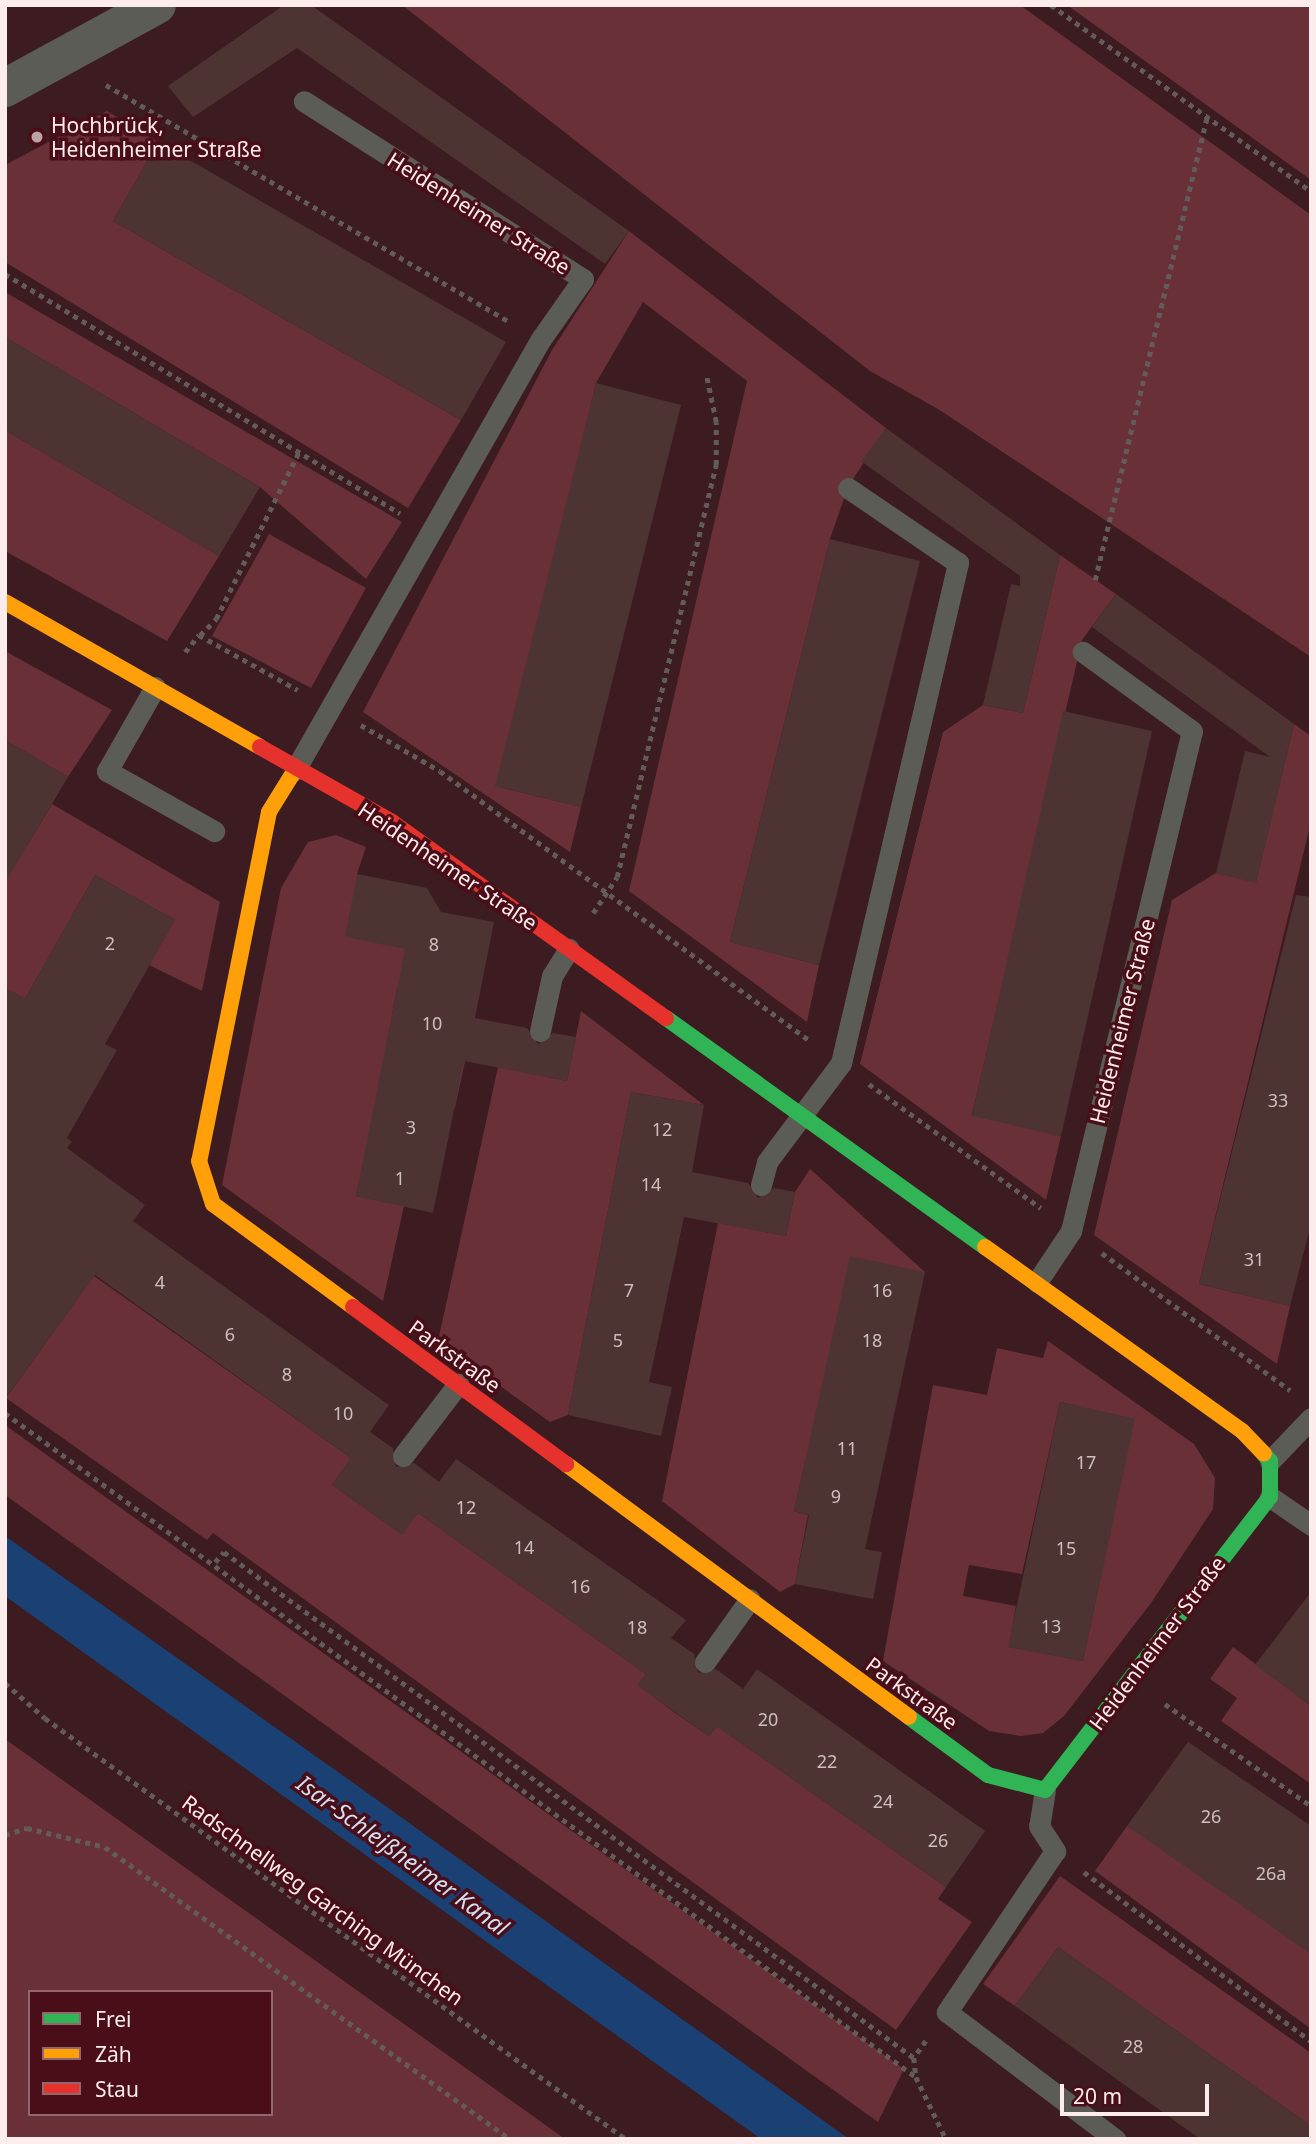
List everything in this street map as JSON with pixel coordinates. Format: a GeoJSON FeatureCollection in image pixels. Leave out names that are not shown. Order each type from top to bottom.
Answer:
{"type":"FeatureCollection","features":[{"type":"Feature","properties":{"kind":"street"},"geometry":{"type":"LineString","coordinates":[[5,88],[156,5]]}},
{"type":"Feature","properties":{"kind":"street","name":"Heidenheimer Straße"},"geometry":{"type":"LineString","coordinates":[[5,602],[295,770],[391,822],[1243,1432],[1270,1461]]}},
{"type":"Feature","properties":{"kind":"street","name":"Parkstraße"},"geometry":{"type":"LineString","coordinates":[[295,770],[269,812],[199,1161],[213,1204],[988,1775],[1045,1790]]}},
{"type":"Feature","properties":{"kind":"street"},"geometry":{"type":"LineString","coordinates":[[1269,1497],[1270,1461]]}},
{"type":"Feature","properties":{"kind":"street","name":"Heidenheimer Straße"},"geometry":{"type":"LineString","coordinates":[[1045,1790],[1269,1497]]}},
{"type":"Feature","properties":{"kind":"lane","name":"Heidenheimer Straße"},"geometry":{"type":"LineString","coordinates":[[295,770],[434,534],[541,339],[583,279],[304,101]]}},
{"type":"Feature","properties":{"kind":"lane"},"geometry":{"type":"LineString","coordinates":[[761,1185],[767,1162],[841,1063],[958,563],[848,488]]}},
{"type":"Feature","properties":{"kind":"lane","name":"Heidenheimer Straße"},"geometry":{"type":"LineString","coordinates":[[1037,1283],[1072,1231],[1192,731],[1083,652]]}},
{"type":"Feature","properties":{"kind":"lane"},"geometry":{"type":"LineString","coordinates":[[155,687],[107,771],[214,831]]}},
{"type":"Feature","properties":{"kind":"lane"},"geometry":{"type":"LineString","coordinates":[[540,1031],[552,976],[569,949]]}},
{"type":"Feature","properties":{"kind":"lane"},"geometry":{"type":"LineString","coordinates":[[403,1455],[458,1384]]}},
{"type":"Feature","properties":{"kind":"lane"},"geometry":{"type":"LineString","coordinates":[[1270,1461],[1311,1418]]}},
{"type":"Feature","properties":{"kind":"lane"},"geometry":{"type":"LineString","coordinates":[[1269,1497],[1311,1525]]}},
{"type":"Feature","properties":{"kind":"lane"},"geometry":{"type":"LineString","coordinates":[[705,1662],[750,1600]]}},
{"type":"Feature","properties":{"kind":"lane"},"geometry":{"type":"LineString","coordinates":[[1045,1790],[1039,1826],[1055,1851],[947,2012],[1115,2139]]}},
{"type":"Feature","properties":{"kind":"path"},"geometry":{"type":"LineString","coordinates":[[1051,5],[1311,191]]}},
{"type":"Feature","properties":{"kind":"path"},"geometry":{"type":"LineString","coordinates":[[102,81],[541,339]]}},
{"type":"Feature","properties":{"kind":"path"},"geometry":{"type":"LineString","coordinates":[[1095,580],[1207,117]]}},
{"type":"Feature","properties":{"kind":"path"},"geometry":{"type":"LineString","coordinates":[[5,274],[434,534]]}},
{"type":"Feature","properties":{"kind":"path"},"geometry":{"type":"LineString","coordinates":[[569,949],[617,877],[716,465],[716,422],[706,374]]}},
{"type":"Feature","properties":{"kind":"path"},"geometry":{"type":"LineString","coordinates":[[155,687],[216,619],[299,452]]}},
{"type":"Feature","properties":{"kind":"path"},"geometry":{"type":"LineString","coordinates":[[199,635],[331,707],[440,771],[1300,1397]]}},
{"type":"Feature","properties":{"kind":"path"},"geometry":{"type":"LineString","coordinates":[[5,1413],[215,1562],[916,2077]]}},
{"type":"Feature","properties":{"kind":"path"},"geometry":{"type":"LineString","coordinates":[[215,1562],[224,1552],[914,2058]]}},
{"type":"Feature","properties":{"kind":"path"},"geometry":{"type":"LineString","coordinates":[[1130,1679],[1311,1806]]}},
{"type":"Feature","properties":{"kind":"path","name":"Radschnellweg Garching München"},"geometry":{"type":"LineString","coordinates":[[5,1683],[46,1718],[626,2139]]}},
{"type":"Feature","properties":{"kind":"path"},"geometry":{"type":"LineString","coordinates":[[5,1835],[27,1828],[106,1847],[510,2139]]}},
{"type":"Feature","properties":{"kind":"path"},"geometry":{"type":"LineString","coordinates":[[1055,1851],[1311,2041]]}},
{"type":"Feature","properties":{"kind":"path"},"geometry":{"type":"LineString","coordinates":[[946,2139],[916,2077],[914,2058],[947,2012]]}},
{"type":"Feature","properties":{"kind":"shaded area"},"geometry":{"type":"Polygon","coordinates":[[[402,5],[1020,5],[1311,215],[1311,657],[938,409],[870,371],[402,5]]]}},
{"type":"Feature","properties":{"kind":"shaded area"},"geometry":{"type":"Polygon","coordinates":[[[1067,5],[1311,5],[1311,180],[1067,5]]]}},
{"type":"Feature","properties":{"kind":"shaded area"},"geometry":{"type":"Polygon","coordinates":[[[107,111],[158,142],[113,221],[461,420],[408,508],[5,262],[5,165],[107,111]]]}},
{"type":"Feature","properties":{"kind":"shaded area"},"geometry":{"type":"Polygon","coordinates":[[[629,231],[886,428],[848,487],[830,539],[730,942],[819,965],[807,1022],[629,891],[747,381],[643,302],[596,383],[499,787],[581,807],[570,852],[363,712],[552,350],[629,231]]]}},
{"type":"Feature","properties":{"kind":"shaded area"},"geometry":{"type":"Polygon","coordinates":[[[5,292],[402,522],[366,579],[260,487],[5,337],[5,292]]]}},
{"type":"Feature","properties":{"kind":"shaded area"},"geometry":{"type":"Polygon","coordinates":[[[5,430],[219,556],[167,641],[5,551],[5,430]]]}},
{"type":"Feature","properties":{"kind":"shaded area"},"geometry":{"type":"Polygon","coordinates":[[[269,534],[366,588],[311,688],[212,636],[269,534]]]}},
{"type":"Feature","properties":{"kind":"shaded area"},"geometry":{"type":"Polygon","coordinates":[[[1060,555],[1116,594],[1082,640],[972,1115],[1061,1136],[1046,1200],[860,1064],[943,732],[983,705],[1023,713],[1060,555]]]}},
{"type":"Feature","properties":{"kind":"shaded area"},"geometry":{"type":"Polygon","coordinates":[[[5,651],[112,710],[68,777],[5,740],[5,651]]]}},
{"type":"Feature","properties":{"kind":"shaded area"},"geometry":{"type":"Polygon","coordinates":[[[1294,724],[1311,736],[1311,822],[1199,1284],[1290,1306],[1277,1364],[1094,1235],[1172,900],[1216,873],[1256,882],[1294,724]]]}},
{"type":"Feature","properties":{"kind":"shaded area"},"geometry":{"type":"Polygon","coordinates":[[[52,804],[220,902],[202,991],[149,965],[175,920],[95,875],[25,999],[5,988],[5,834],[27,846],[52,804]]]}},
{"type":"Feature","properties":{"kind":"shaded area"},"geometry":{"type":"Polygon","coordinates":[[[336,835],[366,847],[357,874],[413,950],[397,988],[387,1043],[466,1057],[455,1108],[378,1093],[356,1196],[404,1206],[383,1301],[222,1185],[281,888],[308,842],[336,835]]]}},
{"type":"Feature","properties":{"kind":"shaded area"},"geometry":{"type":"Polygon","coordinates":[[[581,1011],[704,1105],[631,1092],[568,1415],[550,1422],[438,1341],[498,1067],[567,1081],[581,1011]]]}},
{"type":"Feature","properties":{"kind":"shaded area"},"geometry":{"type":"Polygon","coordinates":[[[810,1169],[925,1272],[829,1357],[794,1511],[808,1515],[795,1584],[780,1592],[662,1501],[718,1223],[786,1236],[795,1192],[810,1169]]]}},
{"type":"Feature","properties":{"kind":"shaded area"},"geometry":{"type":"Polygon","coordinates":[[[94,1276],[351,1458],[332,1485],[401,1534],[418,1513],[646,1674],[638,1685],[674,1712],[709,1736],[717,1726],[946,1887],[938,1899],[972,1922],[896,2030],[213,1533],[207,1540],[6,1398],[94,1276]]]}},
{"type":"Feature","properties":{"kind":"shaded area"},"geometry":{"type":"Polygon","coordinates":[[[1048,1341],[1194,1444],[1215,1478],[1213,1509],[1151,1603],[1064,1716],[1043,1733],[1021,1736],[989,1731],[883,1661],[933,1385],[987,1395],[997,1348],[1043,1358],[1048,1341]],[[1060,1402],[1022,1574],[969,1565],[963,1596],[1016,1606],[1009,1647],[1083,1661],[1134,1419],[1060,1402]]]}},
{"type":"Feature","properties":{"kind":"shaded area"},"geometry":{"type":"Polygon","coordinates":[[[5,1425],[904,2069],[878,2122],[5,1495],[5,1425]]]}},
{"type":"Feature","properties":{"kind":"shaded area"},"geometry":{"type":"Polygon","coordinates":[[[1233,1647],[1311,1706],[1311,1784],[1221,1721],[1237,1698],[1210,1679],[1233,1647]]]}},
{"type":"Feature","properties":{"kind":"shaded area"},"geometry":{"type":"Polygon","coordinates":[[[5,1739],[565,2139],[5,2139],[5,1739]]]}},
{"type":"Feature","properties":{"kind":"shaded area"},"geometry":{"type":"Polygon","coordinates":[[[1127,1826],[1311,1941],[1311,2029],[1095,1871],[1127,1826]]]}},
{"type":"Feature","properties":{"kind":"shaded area"},"geometry":{"type":"Polygon","coordinates":[[[1060,1876],[1311,2053],[1311,2126],[1058,1947],[1015,2006],[983,1984],[1060,1876]]]}},
{"type":"Feature","properties":{"kind":"water","name":"Isar-Schleißheimer Kanal"},"geometry":{"type":"Polygon","coordinates":[[[5,1536],[849,2139],[761,2139],[5,1596],[5,1536]]]}},
{"type":"Feature","properties":{"kind":"building"},"geometry":{"type":"Polygon","coordinates":[[[284,5],[311,5],[629,231],[605,264],[297,48],[193,117],[168,86],[284,5]]]}},
{"type":"Feature","properties":{"kind":"building"},"geometry":{"type":"Polygon","coordinates":[[[158,142],[506,342],[461,420],[113,221],[158,142]]]}},
{"type":"Feature","properties":{"kind":"building"},"geometry":{"type":"Polygon","coordinates":[[[5,337],[260,487],[219,556],[5,430],[5,337]]]}},
{"type":"Feature","properties":{"kind":"building"},"geometry":{"type":"Polygon","coordinates":[[[596,383],[681,405],[581,807],[495,786],[596,383]]]}},
{"type":"Feature","properties":{"kind":"building"},"geometry":{"type":"Polygon","coordinates":[[[886,428],[1060,555],[1023,713],[983,705],[1011,584],[1020,586],[1020,576],[861,461],[886,428]]]}},
{"type":"Feature","properties":{"kind":"building"},"geometry":{"type":"Polygon","coordinates":[[[830,539],[920,561],[819,965],[730,942],[830,539]]]}},
{"type":"Feature","properties":{"kind":"building"},"geometry":{"type":"Polygon","coordinates":[[[1116,594],[1294,724],[1256,883],[1216,873],[1245,751],[1270,757],[1092,627],[1116,594]]]}},
{"type":"Feature","properties":{"kind":"building"},"geometry":{"type":"Polygon","coordinates":[[[1063,711],[1152,731],[1061,1136],[972,1116],[1063,711]]]}},
{"type":"Feature","properties":{"kind":"building"},"geometry":{"type":"Polygon","coordinates":[[[5,740],[68,777],[5,883],[5,740]]]}},
{"type":"Feature","properties":{"kind":"building"},"geometry":{"type":"Polygon","coordinates":[[[357,874],[427,888],[441,912],[494,922],[475,1018],[527,1028],[538,1044],[553,1033],[576,1037],[567,1081],[464,1061],[433,1213],[356,1196],[405,949],[345,937],[357,874]]]}},
{"type":"Feature","properties":{"kind":"building"},"geometry":{"type":"Polygon","coordinates":[[[95,875],[175,920],[105,1044],[117,1050],[67,1138],[72,1142],[67,1148],[145,1205],[133,1221],[389,1405],[370,1432],[393,1448],[396,1467],[414,1463],[439,1482],[456,1459],[686,1620],[671,1638],[694,1654],[698,1673],[716,1669],[743,1689],[757,1669],[985,1831],[946,1887],[717,1726],[709,1736],[675,1712],[637,1685],[646,1674],[418,1513],[402,1535],[332,1485],[351,1458],[95,1275],[5,1399],[5,988],[25,999],[95,875]]]}},
{"type":"Feature","properties":{"kind":"building"},"geometry":{"type":"Polygon","coordinates":[[[1296,895],[1311,897],[1311,1224],[1290,1306],[1199,1284],[1296,895]]]}},
{"type":"Feature","properties":{"kind":"building"},"geometry":{"type":"Polygon","coordinates":[[[631,1092],[704,1105],[692,1172],[748,1183],[758,1198],[774,1188],[795,1192],[786,1236],[684,1217],[649,1382],[672,1387],[661,1436],[568,1415],[631,1092]]]}},
{"type":"Feature","properties":{"kind":"building"},"geometry":{"type":"Polygon","coordinates":[[[850,1256],[925,1272],[865,1549],[882,1552],[873,1599],[795,1584],[809,1515],[794,1511],[850,1256]]]}},
{"type":"Feature","properties":{"kind":"building"},"geometry":{"type":"Polygon","coordinates":[[[1060,1402],[1135,1419],[1083,1661],[1008,1647],[1060,1402]]]}},
{"type":"Feature","properties":{"kind":"building"},"geometry":{"type":"Polygon","coordinates":[[[1311,1592],[1311,1706],[1255,1665],[1311,1592]]]}},
{"type":"Feature","properties":{"kind":"building"},"geometry":{"type":"Polygon","coordinates":[[[1188,1742],[1311,1826],[1311,1954],[1127,1826],[1188,1742]]]}},
{"type":"Feature","properties":{"kind":"building"},"geometry":{"type":"Polygon","coordinates":[[[1058,1947],[1311,2126],[1311,2139],[1200,2139],[1015,2006],[1058,1947]]]}},
{"type":"Feature","properties":{"kind":"traffic: fast"},"geometry":{"type":"LineString","coordinates":[[666,1018],[985,1247]]}},
{"type":"Feature","properties":{"kind":"traffic: fast"},"geometry":{"type":"LineString","coordinates":[[909,1717],[988,1775],[1045,1790],[1270,1497],[1270,1461],[1264,1454]]}},
{"type":"Feature","properties":{"kind":"traffic: slow"},"geometry":{"type":"LineString","coordinates":[[5,602],[260,747]]}},
{"type":"Feature","properties":{"kind":"traffic: slow"},"geometry":{"type":"LineString","coordinates":[[295,770],[269,812],[199,1161],[213,1204],[353,1307]]}},
{"type":"Feature","properties":{"kind":"traffic: slow"},"geometry":{"type":"LineString","coordinates":[[985,1247],[1243,1432],[1264,1454]]}},
{"type":"Feature","properties":{"kind":"traffic: slow"},"geometry":{"type":"LineString","coordinates":[[566,1464],[909,1717]]}},
{"type":"Feature","properties":{"kind":"traffic: jam"},"geometry":{"type":"LineString","coordinates":[[260,747],[392,822],[666,1018]]}},
{"type":"Feature","properties":{"kind":"traffic: jam"},"geometry":{"type":"LineString","coordinates":[[353,1307],[566,1464]]}},
{"type":"Feature","properties":{"kind":"place","name":"Hochbrück, Heidenheimer Straße"},"geometry":{"type":"Point","coordinates":[37,137]}}]}
